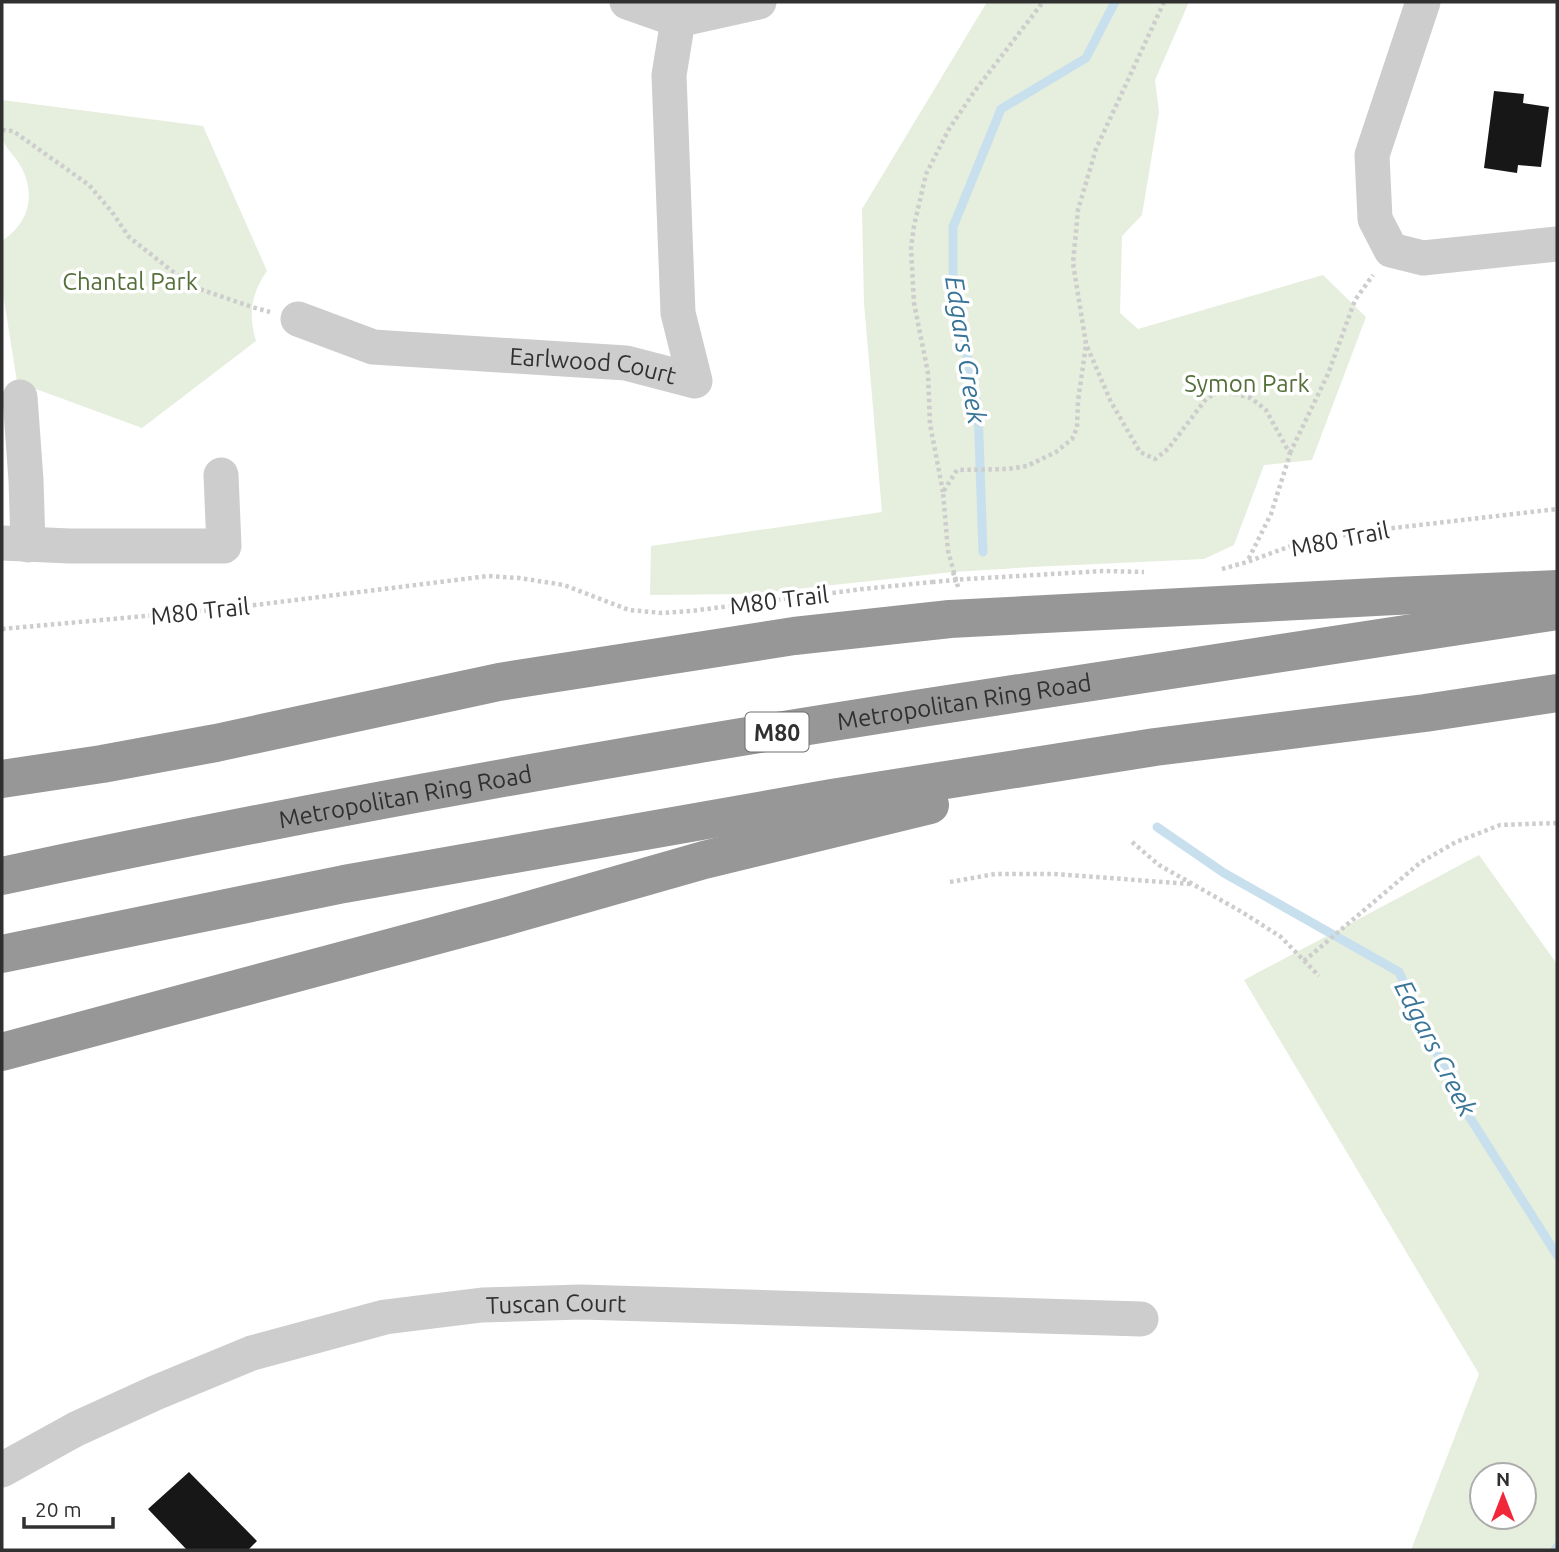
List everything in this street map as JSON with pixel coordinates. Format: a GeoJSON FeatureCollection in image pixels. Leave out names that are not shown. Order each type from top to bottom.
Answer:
{"type":"FeatureCollection","features":[{"type":"Feature","properties":{"kind":"highway"},"geometry":{"type":"LineString","coordinates":[[2,779],[216,743],[499,682],[794,636],[950,619],[1557,589]]}},
{"type":"Feature","properties":{"kind":"highway","name":"Metropolitan Ring Road"},"geometry":{"type":"LineString","coordinates":[[2,876],[239,828],[636,755],[917,708],[1557,611]]}},
{"type":"Feature","properties":{"kind":"highway"},"geometry":{"type":"LineString","coordinates":[[2,954],[330,887],[832,798],[1155,747],[1425,713],[1557,693]]}},
{"type":"Feature","properties":{"kind":"highway"},"geometry":{"type":"LineString","coordinates":[[2,1052],[508,916],[704,860],[1155,747]]}},
{"type":"Feature","properties":{"kind":"street"},"geometry":{"type":"LineString","coordinates":[[627,2],[678,20],[759,2]]}},
{"type":"Feature","properties":{"kind":"street"},"geometry":{"type":"LineString","coordinates":[[1423,2],[1372,155],[1375,219],[1391,250],[1423,258],[1557,244]]}},
{"type":"Feature","properties":{"kind":"street","name":"Earlwood Court"},"geometry":{"type":"LineString","coordinates":[[298,319],[373,347],[626,363],[695,381],[678,313],[669,75],[678,20]]}},
{"type":"Feature","properties":{"kind":"street"},"geometry":{"type":"LineString","coordinates":[[20,397],[26,480],[15,544],[224,545],[221,475]]}},
{"type":"Feature","properties":{"kind":"street","name":"Tuscan Court"},"geometry":{"type":"LineString","coordinates":[[2,1471],[76,1429],[252,1353],[385,1317],[482,1305],[581,1302],[1141,1319]]}},
{"type":"Feature","properties":{"kind":"path"},"geometry":{"type":"LineString","coordinates":[[953,572],[959,593],[948,551],[943,492],[930,424],[928,373],[914,303],[911,248],[914,226],[926,174],[950,129],[974,92],[1043,2]]}},
{"type":"Feature","properties":{"kind":"path"},"geometry":{"type":"LineString","coordinates":[[1164,2],[1096,149],[1078,210],[1073,263],[1087,344],[1111,402],[1140,452],[1155,459],[1168,449],[1206,398],[1221,390],[1251,398],[1266,410],[1290,454]]}},
{"type":"Feature","properties":{"kind":"path"},"geometry":{"type":"LineString","coordinates":[[2,131],[13,131],[89,185],[129,237],[191,286],[298,319]]}},
{"type":"Feature","properties":{"kind":"path"},"geometry":{"type":"LineString","coordinates":[[1247,562],[1271,514],[1290,454],[1328,374],[1354,300],[1391,250]]}},
{"type":"Feature","properties":{"kind":"path"},"geometry":{"type":"LineString","coordinates":[[943,492],[957,470],[1027,466],[1056,452],[1072,439],[1077,428],[1078,401],[1087,344]]}},
{"type":"Feature","properties":{"kind":"path","name":"M80 Trail"},"geometry":{"type":"LineString","coordinates":[[1220,569],[1302,542],[1385,528],[1557,509]]}},
{"type":"Feature","properties":{"kind":"path","name":"M80 Trail"},"geometry":{"type":"LineString","coordinates":[[2,629],[223,609],[488,576],[564,585],[629,610],[662,613],[967,579],[1103,571],[1155,572]]}},
{"type":"Feature","properties":{"kind":"path"},"geometry":{"type":"LineString","coordinates":[[1304,961],[1422,862],[1456,842],[1500,825],[1557,823]]}},
{"type":"Feature","properties":{"kind":"path"},"geometry":{"type":"LineString","coordinates":[[1132,842],[1158,865],[1281,937],[1319,975]]}},
{"type":"Feature","properties":{"kind":"path"},"geometry":{"type":"LineString","coordinates":[[950,882],[995,874],[1054,874],[1191,884]]}},
{"type":"Feature","properties":{"kind":"green space","name":"Symon Park"},"geometry":{"type":"Polygon","coordinates":[[[987,2],[1189,2],[1155,80],[1159,112],[1142,215],[1122,236],[1120,313],[1138,329],[1323,275],[1366,317],[1312,460],[1264,465],[1234,545],[1204,559],[953,572],[751,594],[650,595],[651,546],[882,512],[864,303],[862,209],[987,2]]]}},
{"type":"Feature","properties":{"kind":"green space","name":"Chantal Park"},"geometry":{"type":"Polygon","coordinates":[[[2,100],[203,126],[267,271],[252,304],[256,341],[142,428],[17,382],[2,287],[2,241],[19,226],[28,207],[29,197],[20,165],[2,138],[2,100]]]}},
{"type":"Feature","properties":{"kind":"green space"},"geometry":{"type":"Polygon","coordinates":[[[1479,855],[1557,964],[1557,1550],[1411,1550],[1479,1374],[1244,980],[1479,855]]]}},
{"type":"Feature","properties":{"kind":"building"},"geometry":{"type":"Polygon","coordinates":[[[1494,91],[1524,94],[1523,103],[1549,107],[1541,167],[1518,165],[1517,173],[1484,168],[1494,91]]]}},
{"type":"Feature","properties":{"kind":"building"},"geometry":{"type":"Polygon","coordinates":[[[189,1472],[257,1541],[248,1550],[187,1550],[148,1509],[189,1472]]]}},
{"type":"Feature","properties":{"kind":"waterway","name":"Edgars Creek"},"geometry":{"type":"LineString","coordinates":[[983,552],[978,408],[953,291],[953,227],[1001,109],[1086,58],[1115,2]]}},
{"type":"Feature","properties":{"kind":"waterway","name":"Edgars Creek"},"geometry":{"type":"LineString","coordinates":[[1157,827],[1224,873],[1399,972],[1460,1102],[1557,1255]]}}]}
